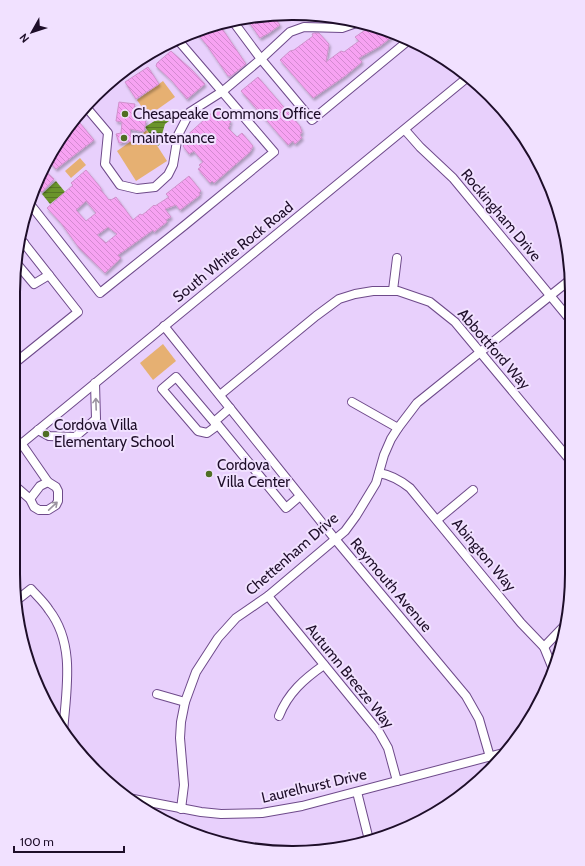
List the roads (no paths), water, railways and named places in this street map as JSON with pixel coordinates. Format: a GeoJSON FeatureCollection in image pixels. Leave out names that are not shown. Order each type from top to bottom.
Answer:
{"type":"FeatureCollection","features":[{"type":"Feature","properties":{"kind":"street"},"geometry":{"type":"LineString","coordinates":[[236,26],[261,59],[312,120],[404,44]]}},
{"type":"Feature","properties":{"kind":"street"},"geometry":{"type":"LineString","coordinates":[[90,111],[108,133],[105,164],[120,185],[137,189],[155,187],[168,175],[173,165],[178,135],[190,112],[223,91],[290,32],[304,27],[342,28],[349,26]]}},
{"type":"Feature","properties":{"kind":"street"},"geometry":{"type":"LineString","coordinates":[[33,208],[100,293],[274,152],[181,44]]}},
{"type":"Feature","properties":{"kind":"street","name":"South White Rock Road"},"geometry":{"type":"LineString","coordinates":[[20,444],[464,81]]}},
{"type":"Feature","properties":{"kind":"street","name":"Rockingham Drive"},"geometry":{"type":"LineString","coordinates":[[405,130],[420,147],[453,178],[565,313]]}},
{"type":"Feature","properties":{"kind":"street"},"geometry":{"type":"LineString","coordinates":[[20,359],[78,312],[24,244]]}},
{"type":"Feature","properties":{"kind":"street"},"geometry":{"type":"LineString","coordinates":[[393,290],[397,258]]}},
{"type":"Feature","properties":{"kind":"street"},"geometry":{"type":"LineString","coordinates":[[21,269],[34,284],[49,275]]}},
{"type":"Feature","properties":{"kind":"street","name":"Chettenham Drive"},"geometry":{"type":"LineString","coordinates":[[181,809],[184,785],[180,738],[185,702],[196,672],[218,638],[236,618],[268,596],[345,531],[376,483],[386,450],[398,428],[417,404],[565,284]]}},
{"type":"Feature","properties":{"kind":"street","name":"Abbottford Way"},"geometry":{"type":"LineString","coordinates":[[220,395],[316,316],[339,299],[355,294],[393,290],[421,298],[437,307],[455,322],[565,454]]}},
{"type":"Feature","properties":{"kind":"street","name":"Reymouth Avenue"},"geometry":{"type":"LineString","coordinates":[[164,326],[335,539],[468,699],[479,719],[490,756]]}},
{"type":"Feature","properties":{"kind":"street"},"geometry":{"type":"LineString","coordinates":[[230,408],[216,424],[207,433],[198,431],[162,389],[176,377],[216,424],[286,508],[300,496]]}},
{"type":"Feature","properties":{"kind":"street"},"geometry":{"type":"LineString","coordinates":[[38,430],[49,436],[75,437],[96,419],[95,383]]}},
{"type":"Feature","properties":{"kind":"street"},"geometry":{"type":"LineString","coordinates":[[352,402],[398,428]]}},
{"type":"Feature","properties":{"kind":"street"},"geometry":{"type":"LineString","coordinates":[[20,448],[58,492],[58,501],[56,505],[48,510],[39,510],[34,508],[30,499],[20,490]]}},
{"type":"Feature","properties":{"kind":"street","name":"Abington Way"},"geometry":{"type":"LineString","coordinates":[[379,473],[390,475],[410,488],[521,623],[544,647],[550,663]]}},
{"type":"Feature","properties":{"kind":"street"},"geometry":{"type":"LineString","coordinates":[[30,499],[40,486],[48,482]]}},
{"type":"Feature","properties":{"kind":"street"},"geometry":{"type":"LineString","coordinates":[[437,520],[473,490]]}},
{"type":"Feature","properties":{"kind":"street"},"geometry":{"type":"LineString","coordinates":[[21,597],[32,589],[50,610],[62,633],[66,650],[67,667],[64,721]]}},
{"type":"Feature","properties":{"kind":"street","name":"Autumn Breeze Way"},"geometry":{"type":"LineString","coordinates":[[268,596],[379,732],[389,752],[397,781]]}},
{"type":"Feature","properties":{"kind":"street"},"geometry":{"type":"LineString","coordinates":[[544,647],[559,631]]}},
{"type":"Feature","properties":{"kind":"street"},"geometry":{"type":"LineString","coordinates":[[280,716],[286,702],[295,688],[308,676],[324,665]]}},
{"type":"Feature","properties":{"kind":"street"},"geometry":{"type":"LineString","coordinates":[[157,694],[185,702]]}},
{"type":"Feature","properties":{"kind":"street","name":"Laurelhurst Drive"},"geometry":{"type":"LineString","coordinates":[[143,801],[181,809],[221,814],[262,813],[302,806],[495,755]]}},
{"type":"Feature","properties":{"kind":"street"},"geometry":{"type":"LineString","coordinates":[[357,792],[368,836]]}},
{"type":"Feature","properties":{"kind":"place","name":"Chesapeake Commons Office"},"geometry":{"type":"Point","coordinates":[125,114]}},
{"type":"Feature","properties":{"kind":"place","name":"maintenance"},"geometry":{"type":"Point","coordinates":[124,138]}},
{"type":"Feature","properties":{"kind":"place","name":"Cordova Villa Elementary School"},"geometry":{"type":"Point","coordinates":[46,434]}},
{"type":"Feature","properties":{"kind":"place","name":"Cordova Villa Center"},"geometry":{"type":"Point","coordinates":[209,474]}}]}
